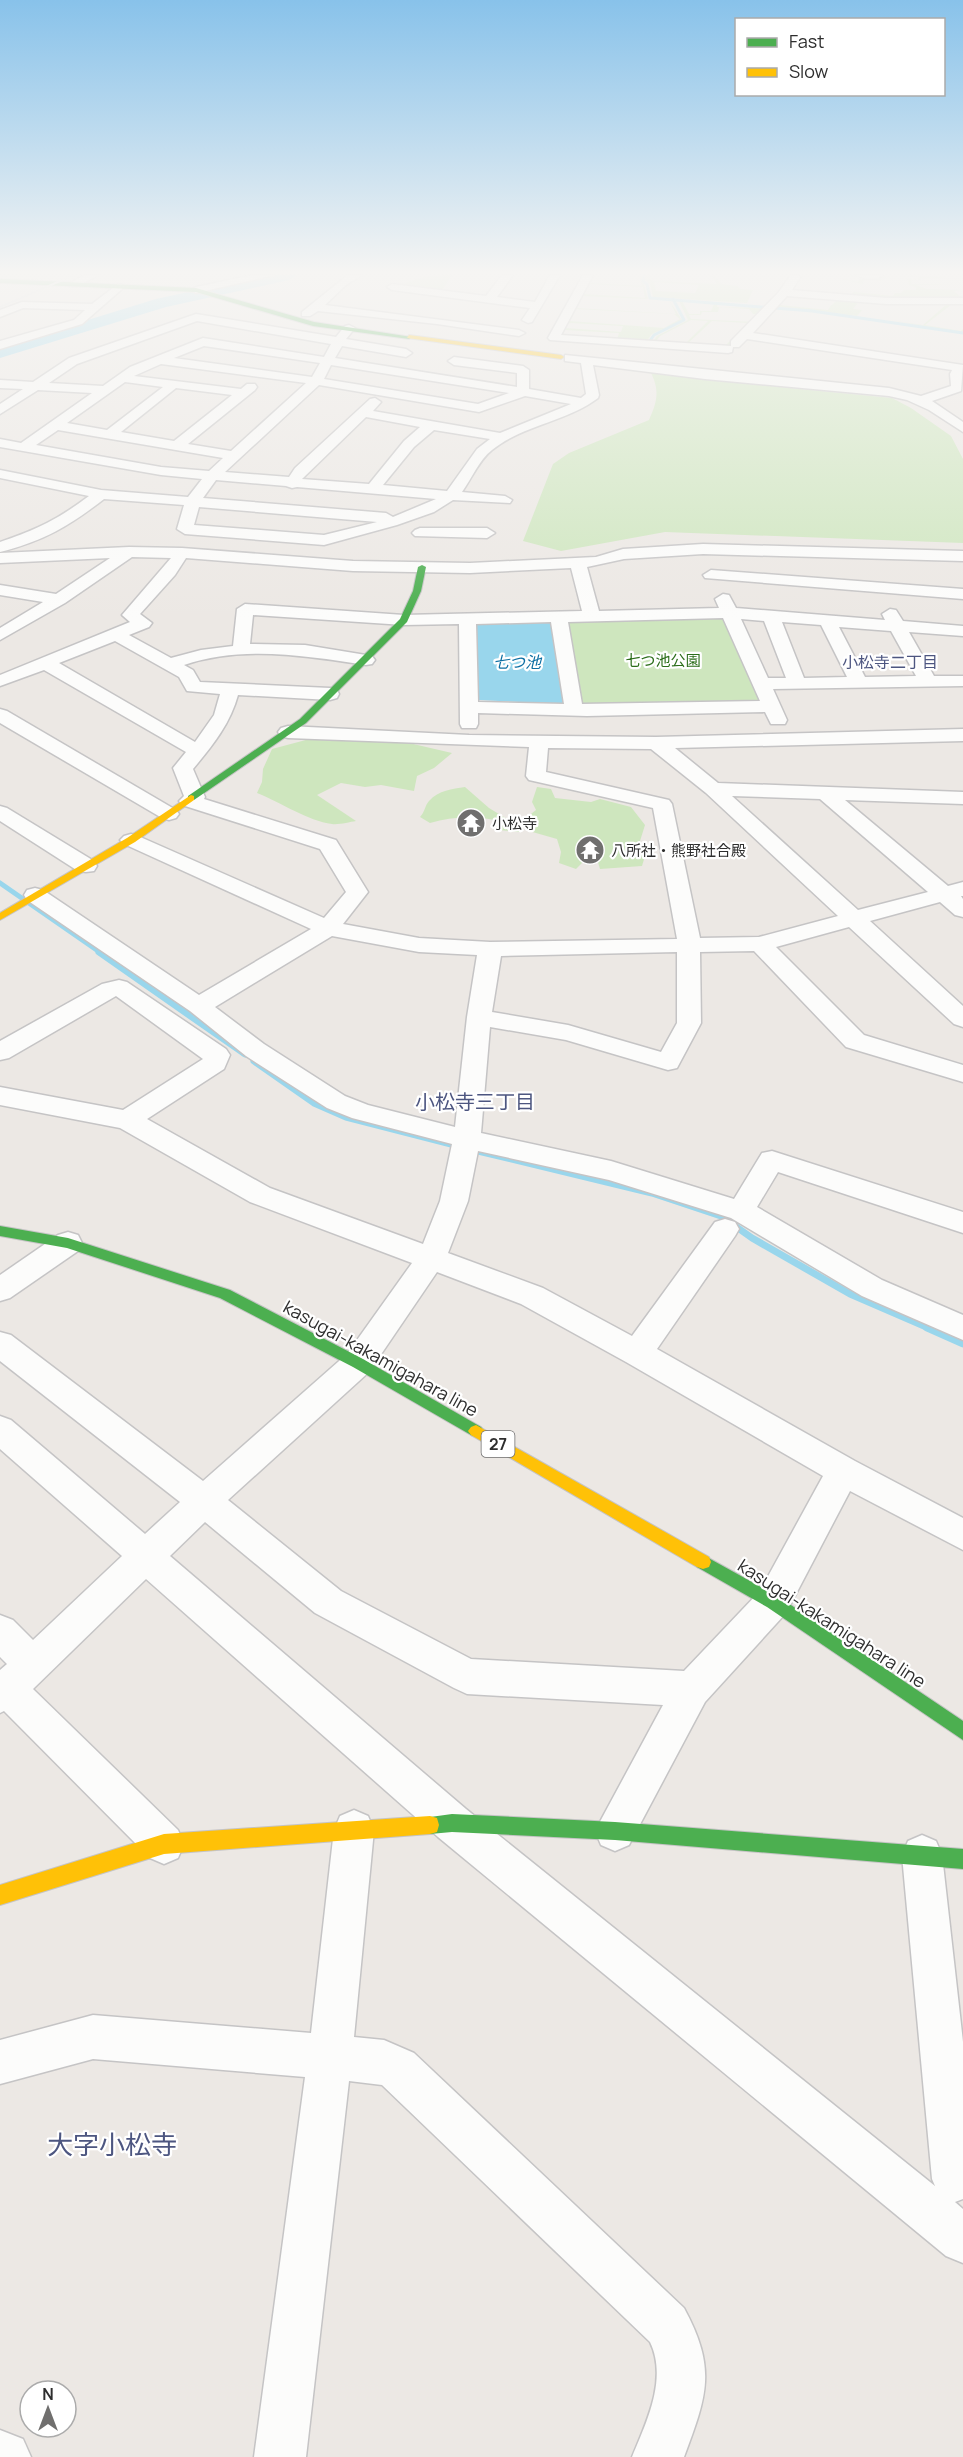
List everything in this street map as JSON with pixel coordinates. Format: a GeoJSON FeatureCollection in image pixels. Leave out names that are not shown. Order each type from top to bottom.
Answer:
{"type":"FeatureCollection","features":[{"type":"Feature","properties":{"kind":"street"},"geometry":{"type":"LineString","coordinates":[[0,410],[30,390]]}},
{"type":"Feature","properties":{"kind":"street"},"geometry":{"type":"LineString","coordinates":[[99,390],[104,390]]}},
{"type":"Feature","properties":{"kind":"street"},"geometry":{"type":"LineString","coordinates":[[24,447],[104,390]]}},
{"type":"Feature","properties":{"kind":"street"},"geometry":{"type":"LineString","coordinates":[[109,435],[167,390]]}},
{"type":"Feature","properties":{"kind":"street"},"geometry":{"type":"LineString","coordinates":[[217,390],[243,393]]}},
{"type":"Feature","properties":{"kind":"street"},"geometry":{"type":"LineString","coordinates":[[175,447],[247,390]]}},
{"type":"Feature","properties":{"kind":"street"},"geometry":{"type":"LineString","coordinates":[[307,390],[211,477],[193,501],[185,529],[324,540],[344,537],[397,519],[434,506],[451,496],[480,453],[487,447],[514,431],[583,402],[593,394],[592,390]]}},
{"type":"Feature","properties":{"kind":"street"},"geometry":{"type":"LineString","coordinates":[[367,390],[479,408],[523,392]]}},
{"type":"Feature","properties":{"kind":"street"},"geometry":{"type":"LineString","coordinates":[[508,390],[583,402]]}},
{"type":"Feature","properties":{"kind":"street"},"geometry":{"type":"LineString","coordinates":[[873,390],[902,394],[921,401],[945,413],[963,428]]}},
{"type":"Feature","properties":{"kind":"street"},"geometry":{"type":"LineString","coordinates":[[921,401],[952,390]]}},
{"type":"Feature","properties":{"kind":"street"},"geometry":{"type":"LineString","coordinates":[[292,484],[300,471],[386,393]]}},
{"type":"Feature","properties":{"kind":"street"},"geometry":{"type":"LineString","coordinates":[[363,414],[504,438]]}},
{"type":"Feature","properties":{"kind":"street"},"geometry":{"type":"LineString","coordinates":[[372,490],[409,444],[432,424]]}},
{"type":"Feature","properties":{"kind":"street"},"geometry":{"type":"LineString","coordinates":[[54,425],[236,456]]}},
{"type":"Feature","properties":{"kind":"street"},"geometry":{"type":"LineString","coordinates":[[0,443],[161,471],[211,477],[505,500]]}},
{"type":"Feature","properties":{"kind":"street"},"geometry":{"type":"LineString","coordinates":[[0,474],[101,494],[397,519]]}},
{"type":"Feature","properties":{"kind":"street"},"geometry":{"type":"LineString","coordinates":[[0,547],[45,532],[66,521],[101,494]]}},
{"type":"Feature","properties":{"kind":"street"},"geometry":{"type":"LineString","coordinates":[[0,558],[129,552],[182,553],[353,566],[422,567],[475,561],[488,544],[486,528],[420,533]]}},
{"type":"Feature","properties":{"kind":"street"},"geometry":{"type":"LineString","coordinates":[[359,554],[578,564],[597,562],[623,554],[703,549],[963,556]]}},
{"type":"Feature","properties":{"kind":"street"},"geometry":{"type":"LineString","coordinates":[[703,549],[711,575],[787,739]]}},
{"type":"Feature","properties":{"kind":"street"},"geometry":{"type":"LineString","coordinates":[[2,633],[59,600],[129,552]]}},
{"type":"Feature","properties":{"kind":"street"},"geometry":{"type":"LineString","coordinates":[[862,552],[876,587],[929,682]]}},
{"type":"Feature","properties":{"kind":"street"},"geometry":{"type":"LineString","coordinates":[[0,681],[143,623],[130,615],[170,572],[182,553]]}},
{"type":"Feature","properties":{"kind":"street"},"geometry":{"type":"LineString","coordinates":[[578,564],[592,616]]}},
{"type":"Feature","properties":{"kind":"street"},"geometry":{"type":"LineString","coordinates":[[0,917],[131,840],[303,721],[404,620],[417,591],[422,567]]}},
{"type":"Feature","properties":{"kind":"street"},"geometry":{"type":"LineString","coordinates":[[711,575],[963,594]]}},
{"type":"Feature","properties":{"kind":"street"},"geometry":{"type":"LineString","coordinates":[[0,590],[59,600]]}},
{"type":"Feature","properties":{"kind":"street"},"geometry":{"type":"LineString","coordinates":[[241,651],[246,609],[404,620],[729,613],[963,631]]}},
{"type":"Feature","properties":{"kind":"street"},"geometry":{"type":"LineString","coordinates":[[559,616],[574,710]]}},
{"type":"Feature","properties":{"kind":"street"},"geometry":{"type":"LineString","coordinates":[[771,616],[797,684]]}},
{"type":"Feature","properties":{"kind":"street"},"geometry":{"type":"LineString","coordinates":[[468,618],[470,741]]}},
{"type":"Feature","properties":{"kind":"street"},"geometry":{"type":"LineString","coordinates":[[827,620],[859,684]]}},
{"type":"Feature","properties":{"kind":"street"},"geometry":{"type":"LineString","coordinates":[[117,635],[188,674],[192,687],[330,694]]}},
{"type":"Feature","properties":{"kind":"street"},"geometry":{"type":"LineString","coordinates":[[171,664],[190,656],[241,651],[305,650],[366,660]]}},
{"type":"Feature","properties":{"kind":"street"},"geometry":{"type":"LineString","coordinates":[[45,663],[196,750]]}},
{"type":"Feature","properties":{"kind":"street"},"geometry":{"type":"LineString","coordinates":[[761,684],[963,681]]}},
{"type":"Feature","properties":{"kind":"street"},"geometry":{"type":"LineString","coordinates":[[192,799],[183,768],[196,750],[207,740],[223,716],[230,690]]}},
{"type":"Feature","properties":{"kind":"street"},"geometry":{"type":"LineString","coordinates":[[469,707],[574,710],[772,706]]}},
{"type":"Feature","properties":{"kind":"street"},"geometry":{"type":"LineString","coordinates":[[0,715],[169,814]]}},
{"type":"Feature","properties":{"kind":"street"},"geometry":{"type":"LineString","coordinates":[[288,732],[470,741],[656,743],[963,735]]}},
{"type":"Feature","properties":{"kind":"street"},"geometry":{"type":"LineString","coordinates":[[478,1017],[568,1033],[668,1062],[689,1023],[686,945],[688,931],[662,804],[536,776],[539,741]]}},
{"type":"Feature","properties":{"kind":"street"},"geometry":{"type":"LineString","coordinates":[[656,743],[713,789],[963,1019]]}},
{"type":"Feature","properties":{"kind":"street"},"geometry":{"type":"LineString","coordinates":[[713,789],[963,798]]}},
{"type":"Feature","properties":{"kind":"street"},"geometry":{"type":"LineString","coordinates":[[826,794],[953,891],[963,910]]}},
{"type":"Feature","properties":{"kind":"street"},"geometry":{"type":"LineString","coordinates":[[941,798],[963,815]]}},
{"type":"Feature","properties":{"kind":"street"},"geometry":{"type":"LineString","coordinates":[[192,799],[328,845],[357,892],[328,928],[199,1006]]}},
{"type":"Feature","properties":{"kind":"street"},"geometry":{"type":"LineString","coordinates":[[0,812],[86,866]]}},
{"type":"Feature","properties":{"kind":"street"},"geometry":{"type":"LineString","coordinates":[[131,840],[328,928],[397,942],[490,949],[760,944],[953,891]]}},
{"type":"Feature","properties":{"kind":"street"},"geometry":{"type":"LineString","coordinates":[[35,895],[199,1006],[255,1050],[336,1102],[361,1112],[611,1171],[733,1220],[872,1288],[963,1328]]}},
{"type":"Feature","properties":{"kind":"street"},"geometry":{"type":"LineString","coordinates":[[760,944],[855,1041],[963,1074]]}},
{"type":"Feature","properties":{"kind":"street"},"geometry":{"type":"LineString","coordinates":[[14,1683],[204,1502],[357,1363],[431,1259],[454,1201],[467,1138],[478,1017],[490,949]]}},
{"type":"Feature","properties":{"kind":"street"},"geometry":{"type":"LineString","coordinates":[[0,1052],[110,989],[119,987],[217,1055],[215,1063],[128,1120]]}},
{"type":"Feature","properties":{"kind":"street"},"geometry":{"type":"LineString","coordinates":[[0,1023],[23,1038]]}},
{"type":"Feature","properties":{"kind":"street"},"geometry":{"type":"LineString","coordinates":[[0,1096],[128,1120],[260,1195],[532,1296],[637,1353],[843,1471],[963,1535]]}},
{"type":"Feature","properties":{"kind":"street"},"geometry":{"type":"LineString","coordinates":[[637,1353],[733,1220],[772,1160],[963,1223]]}},
{"type":"Feature","properties":{"kind":"street","name":"kasugai-kakamigahara line"},"geometry":{"type":"LineString","coordinates":[[0,1231],[68,1243],[225,1294],[357,1363],[773,1602],[963,1731]]}},
{"type":"Feature","properties":{"kind":"street"},"geometry":{"type":"LineString","coordinates":[[0,1290],[68,1243]]}},
{"type":"Feature","properties":{"kind":"street"},"geometry":{"type":"LineString","coordinates":[[0,1344],[204,1502],[328,1602],[467,1676],[692,1689]]}},
{"type":"Feature","properties":{"kind":"street"},"geometry":{"type":"LineString","coordinates":[[0,1429],[452,1823],[963,2239]]}},
{"type":"Feature","properties":{"kind":"street"},"geometry":{"type":"LineString","coordinates":[[615,1831],[692,1689],[773,1602],[843,1471]]}},
{"type":"Feature","properties":{"kind":"street"},"geometry":{"type":"LineString","coordinates":[[0,1632],[14,1683],[164,1844]]}},
{"type":"Feature","properties":{"kind":"street"},"geometry":{"type":"LineString","coordinates":[[0,1895],[164,1844],[452,1823],[615,1831],[943,1857],[955,2179]]}},
{"type":"Feature","properties":{"kind":"street"},"geometry":{"type":"LineString","coordinates":[[280,2457],[330,2056],[354,1830]]}},
{"type":"Feature","properties":{"kind":"street"},"geometry":{"type":"LineString","coordinates":[[0,2062],[93,2037],[330,2056],[384,2062],[398,2069],[667,2325],[677,2340],[682,2384],[678,2405],[658,2457]]}},
{"type":"Feature","properties":{"kind":"street"},"geometry":{"type":"LineString","coordinates":[[0,2456],[5,2457]]}},
{"type":"Feature","properties":{"kind":"green space"},"geometry":{"type":"Polygon","coordinates":[[[656,390],[807,390],[892,398],[911,408],[951,436],[963,459],[963,543],[665,532],[561,551],[523,541],[553,464],[569,453],[649,420],[656,390]]]}},
{"type":"Feature","properties":{"kind":"green space","name":"七つ池公園"},"geometry":{"type":"Polygon","coordinates":[[[724,617],[760,701],[580,704],[566,621],[724,617]]]}},
{"type":"Feature","properties":{"kind":"green space"},"geometry":{"type":"Polygon","coordinates":[[[317,737],[396,740],[452,753],[434,768],[417,776],[414,791],[381,785],[365,787],[341,783],[317,795],[356,821],[332,824],[304,815],[257,793],[262,782],[263,769],[272,749],[317,737]]]}},
{"type":"Feature","properties":{"kind":"green space"},"geometry":{"type":"Polygon","coordinates":[[[465,787],[489,808],[512,822],[520,832],[499,830],[494,820],[462,818],[430,823],[420,817],[428,803],[437,794],[465,787]]]}},
{"type":"Feature","properties":{"kind":"green space"},"geometry":{"type":"Polygon","coordinates":[[[537,787],[551,789],[555,798],[591,802],[600,799],[631,807],[645,825],[640,841],[645,856],[642,866],[600,869],[597,859],[601,841],[586,838],[578,848],[584,861],[576,869],[559,863],[561,852],[557,839],[529,831],[522,821],[536,810],[532,802],[537,787]]]}},
{"type":"Feature","properties":{"kind":"water","name":"七つ池"},"geometry":{"type":"Polygon","coordinates":[[[551,622],[564,704],[478,700],[477,624],[551,622]]]}},
{"type":"Feature","properties":{"kind":"waterway"},"geometry":{"type":"LineString","coordinates":[[0,883],[101,953]]}},
{"type":"Feature","properties":{"kind":"waterway"},"geometry":{"type":"LineString","coordinates":[[99,952],[245,1054]]}},
{"type":"Feature","properties":{"kind":"waterway"},"geometry":{"type":"LineString","coordinates":[[254,1061],[314,1103],[346,1117],[459,1146]]}},
{"type":"Feature","properties":{"kind":"waterway"},"geometry":{"type":"LineString","coordinates":[[474,1150],[652,1193],[721,1216],[752,1238],[850,1294],[931,1329]]}},
{"type":"Feature","properties":{"kind":"waterway"},"geometry":{"type":"LineString","coordinates":[[927,1327],[963,1343]]}},
{"type":"Feature","properties":{"kind":"traffic: fast"},"geometry":{"type":"LineString","coordinates":[[191,798],[303,721],[404,620],[417,591],[422,567]]}},
{"type":"Feature","properties":{"kind":"traffic: fast"},"geometry":{"type":"LineString","coordinates":[[0,1231],[68,1243],[225,1294],[358,1363],[476,1431]]}},
{"type":"Feature","properties":{"kind":"traffic: fast"},"geometry":{"type":"LineString","coordinates":[[703,1562],[773,1602],[963,1731]]}},
{"type":"Feature","properties":{"kind":"traffic: fast"},"geometry":{"type":"LineString","coordinates":[[430,1825],[452,1823],[615,1831],[963,1859]]}},
{"type":"Feature","properties":{"kind":"traffic: slow"},"geometry":{"type":"LineString","coordinates":[[0,917],[131,840],[191,798]]}},
{"type":"Feature","properties":{"kind":"traffic: slow"},"geometry":{"type":"LineString","coordinates":[[476,1431],[703,1562]]}},
{"type":"Feature","properties":{"kind":"traffic: slow"},"geometry":{"type":"LineString","coordinates":[[0,1895],[164,1844],[430,1825]]}},
{"type":"Feature","properties":{"kind":"place","name":"小松寺"},"geometry":{"type":"Point","coordinates":[471,823]}},
{"type":"Feature","properties":{"kind":"place","name":"八所社・熊野社合殿"},"geometry":{"type":"Point","coordinates":[590,850]}},
{"type":"Feature","properties":{"kind":"district","name":"小松寺二丁目"},"geometry":{"type":"Point","coordinates":[890,662]}},
{"type":"Feature","properties":{"kind":"district","name":"小松寺三丁目"},"geometry":{"type":"Point","coordinates":[475,1101]}},
{"type":"Feature","properties":{"kind":"district","name":"大字小松寺"},"geometry":{"type":"Point","coordinates":[112,2144]}}]}
